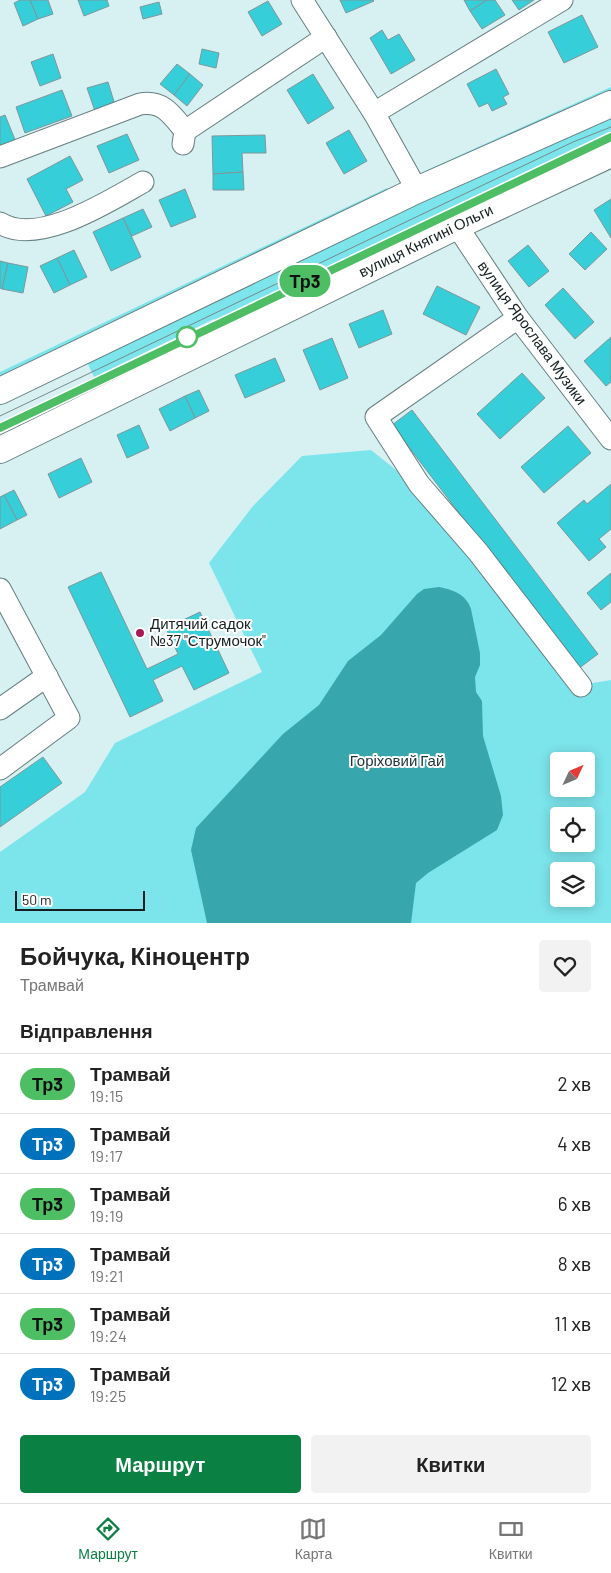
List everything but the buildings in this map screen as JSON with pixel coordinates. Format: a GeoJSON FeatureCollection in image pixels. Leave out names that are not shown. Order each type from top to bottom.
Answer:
{"type":"FeatureCollection","features":[{"type":"Feature","properties":{"kind":"main road"},"geometry":{"type":"LineString","coordinates":[[0,391],[417,190],[611,104]]}},
{"type":"Feature","properties":{"kind":"main road","name":"вулиця Княгині Ольги"},"geometry":{"type":"LineString","coordinates":[[0,450],[457,226],[611,154]]}},
{"type":"Feature","properties":{"kind":"street"},"geometry":{"type":"LineString","coordinates":[[302,0],[374,113],[417,190]]}},
{"type":"Feature","properties":{"kind":"street"},"geometry":{"type":"LineString","coordinates":[[374,113],[562,0]]}},
{"type":"Feature","properties":{"kind":"street"},"geometry":{"type":"LineString","coordinates":[[0,157],[140,104],[152,102],[169,111],[184,138],[326,37]]}},
{"type":"Feature","properties":{"kind":"street"},"geometry":{"type":"LineString","coordinates":[[0,223],[10,229],[46,228],[104,204],[143,182]]}},
{"type":"Feature","properties":{"kind":"street","name":"вулиця Ярослава Музики"},"geometry":{"type":"LineString","coordinates":[[457,226],[518,318],[607,425]]}},
{"type":"Feature","properties":{"kind":"street"},"geometry":{"type":"LineString","coordinates":[[518,318],[376,417],[419,484],[478,552],[581,686]]}},
{"type":"Feature","properties":{"kind":"street"},"geometry":{"type":"LineString","coordinates":[[0,768],[69,718],[1,594]]}},
{"type":"Feature","properties":{"kind":"street"},"geometry":{"type":"LineString","coordinates":[[0,709],[47,676]]}},
{"type":"Feature","properties":{"kind":"green space"},"geometry":{"type":"Polygon","coordinates":[[[611,87],[611,95],[434,172],[425,171],[611,87]]]}},
{"type":"Feature","properties":{"kind":"green space"},"geometry":{"type":"Polygon","coordinates":[[[611,115],[611,144],[221,332],[214,319],[94,377],[87,362],[554,138],[611,115]]]}},
{"type":"Feature","properties":{"kind":"green space"},"geometry":{"type":"Polygon","coordinates":[[[387,188],[388,195],[0,381],[0,372],[387,188]]]}},
{"type":"Feature","properties":{"kind":"green space","name":"Горіховий Гай"},"geometry":{"type":"Polygon","coordinates":[[[371,450],[416,486],[574,686],[611,680],[611,923],[0,923],[0,852],[85,792],[115,743],[262,672],[209,563],[253,506],[302,456],[371,450]]]}},
{"type":"Feature","properties":{"kind":"shaded area"},"geometry":{"type":"Polygon","coordinates":[[[439,587],[454,591],[462,596],[471,609],[480,653],[480,665],[475,677],[476,692],[482,701],[483,736],[501,796],[503,815],[497,830],[428,873],[416,883],[411,923],[207,923],[191,850],[196,828],[283,734],[319,705],[348,661],[381,635],[417,594],[424,589],[439,587]]]}},
{"type":"Feature","properties":{"kind":"tram line"},"geometry":{"type":"LineString","coordinates":[[0,416],[573,142],[611,127]]}},
{"type":"Feature","properties":{"kind":"tram line"},"geometry":{"type":"LineString","coordinates":[[0,428],[611,137]]}},
{"type":"Feature","properties":{"kind":"tram line","name":"Тр3"},"geometry":{"type":"LineString","coordinates":[[0,428],[187,337],[611,137]]}},
{"type":"Feature","properties":{"kind":"place","name":"Дитячий садок №37 \"Струмочок\""},"geometry":{"type":"Point","coordinates":[140,633]}}]}
